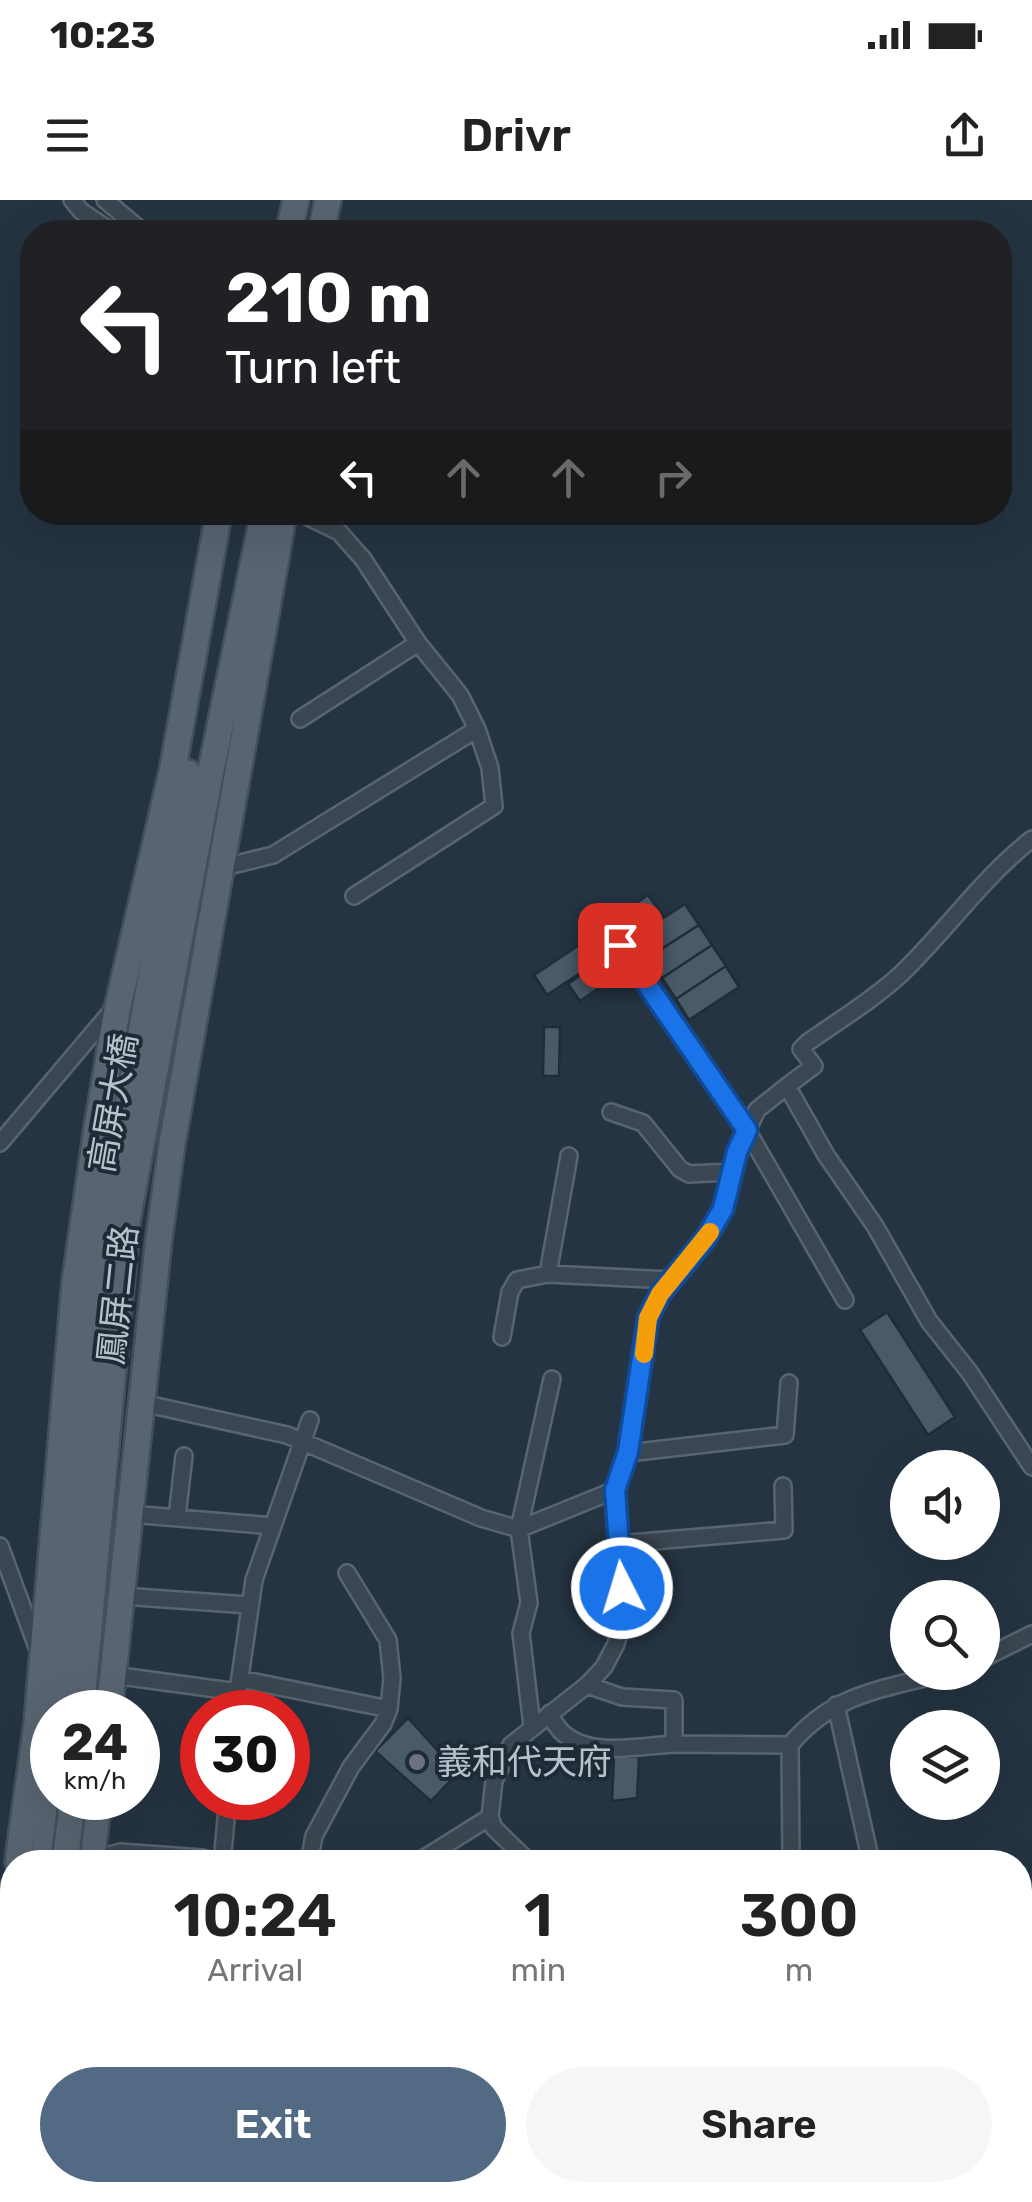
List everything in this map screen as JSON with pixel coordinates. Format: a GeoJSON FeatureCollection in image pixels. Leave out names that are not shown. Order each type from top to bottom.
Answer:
{"type":"FeatureCollection","features":[{"type":"Feature","properties":{"kind":"main road","name":"鳳屏二路"},"geometry":{"type":"LineString","coordinates":[[20,1850],[37,1723],[75,1282],[117,1010],[172,768],[217,525]]}},
{"type":"Feature","properties":{"kind":"main road","name":"高屏大橋"},"geometry":{"type":"LineString","coordinates":[[62,1690],[106,1221],[234,525]]}},
{"type":"Feature","properties":{"kind":"main road","name":"高屏大橋"},"geometry":{"type":"LineString","coordinates":[[84,1690],[126,1221],[261,525]]}},
{"type":"Feature","properties":{"kind":"main road","name":"鳳屏二路"},"geometry":{"type":"LineString","coordinates":[[112,1690],[161,1219],[282,525]]}},
{"type":"Feature","properties":{"kind":"main road"},"geometry":{"type":"LineString","coordinates":[[45,1850],[49,1820]]}},
{"type":"Feature","properties":{"kind":"main road"},"geometry":{"type":"LineString","coordinates":[[66,1850],[70,1820]]}},
{"type":"Feature","properties":{"kind":"main road"},"geometry":{"type":"LineString","coordinates":[[94,1850],[97,1820]]}},
{"type":"Feature","properties":{"kind":"street"},"geometry":{"type":"LineString","coordinates":[[72,200],[95,220]]}},
{"type":"Feature","properties":{"kind":"street"},"geometry":{"type":"LineString","coordinates":[[105,200],[129,220]]}},
{"type":"Feature","properties":{"kind":"street"},"geometry":{"type":"LineString","coordinates":[[325,525],[340,532],[363,559],[418,643],[460,695],[478,729],[490,768],[494,806],[354,896]]}},
{"type":"Feature","properties":{"kind":"street"},"geometry":{"type":"LineString","coordinates":[[300,719],[418,643]]}},
{"type":"Feature","properties":{"kind":"street"},"geometry":{"type":"LineString","coordinates":[[220,868],[273,856],[478,729]]}},
{"type":"Feature","properties":{"kind":"street"},"geometry":{"type":"LineString","coordinates":[[517,1850],[494,1828],[490,1816],[500,1764],[511,1745],[588,1685],[604,1666],[616,1644],[623,1617],[615,1490],[628,1452],[648,1318],[670,1280],[706,1238],[723,1209],[732,1172],[758,1110],[814,1066],[802,1049],[806,1043],[898,977],[1000,864],[1032,839]]}},
{"type":"Feature","properties":{"kind":"street"},"geometry":{"type":"LineString","coordinates":[[600,914],[747,1130],[846,1300]]}},
{"type":"Feature","properties":{"kind":"street"},"geometry":{"type":"LineString","coordinates":[[0,1143],[110,1013],[117,1010]]}},
{"type":"Feature","properties":{"kind":"street"},"geometry":{"type":"LineString","coordinates":[[787,1086],[929,1321],[970,1373],[1032,1467]]}},
{"type":"Feature","properties":{"kind":"street"},"geometry":{"type":"LineString","coordinates":[[610,1112],[643,1123],[689,1174],[732,1172]]}},
{"type":"Feature","properties":{"kind":"street"},"geometry":{"type":"LineString","coordinates":[[548,1274],[569,1156]]}},
{"type":"Feature","properties":{"kind":"street"},"geometry":{"type":"LineString","coordinates":[[502,1337],[512,1286],[517,1280],[548,1274],[670,1280]]}},
{"type":"Feature","properties":{"kind":"street"},"geometry":{"type":"LineString","coordinates":[[532,1726],[522,1633],[529,1603],[518,1529],[552,1379]]}},
{"type":"Feature","properties":{"kind":"street"},"geometry":{"type":"LineString","coordinates":[[628,1452],[784,1435],[789,1383]]}},
{"type":"Feature","properties":{"kind":"street"},"geometry":{"type":"LineString","coordinates":[[156,1406],[227,1420],[301,1441],[481,1518],[518,1529],[615,1490]]}},
{"type":"Feature","properties":{"kind":"street"},"geometry":{"type":"LineString","coordinates":[[238,1690],[249,1605],[310,1420]]}},
{"type":"Feature","properties":{"kind":"street"},"geometry":{"type":"LineString","coordinates":[[177,1518],[184,1456]]}},
{"type":"Feature","properties":{"kind":"street"},"geometry":{"type":"LineString","coordinates":[[618,1544],[784,1530],[783,1486]]}},
{"type":"Feature","properties":{"kind":"street"},"geometry":{"type":"LineString","coordinates":[[130,1514],[272,1526]]}},
{"type":"Feature","properties":{"kind":"street","name":"鳳屏二路"},"geometry":{"type":"LineString","coordinates":[[0,1546],[42,1664]]}},
{"type":"Feature","properties":{"kind":"street"},"geometry":{"type":"LineString","coordinates":[[311,1850],[314,1836],[350,1768],[383,1724],[389,1708],[392,1678],[388,1640],[347,1573]]}},
{"type":"Feature","properties":{"kind":"street"},"geometry":{"type":"LineString","coordinates":[[122,1596],[249,1605]]}},
{"type":"Feature","properties":{"kind":"street"},"geometry":{"type":"LineString","coordinates":[[1000,1650],[1032,1634]]}},
{"type":"Feature","properties":{"kind":"street"},"geometry":{"type":"LineString","coordinates":[[114,1674],[239,1685],[389,1708]]}},
{"type":"Feature","properties":{"kind":"street"},"geometry":{"type":"LineString","coordinates":[[588,1685],[622,1698],[674,1700],[674,1744]]}},
{"type":"Feature","properties":{"kind":"street"},"geometry":{"type":"LineString","coordinates":[[791,1850],[790,1745],[815,1718],[836,1704],[890,1686]]}},
{"type":"Feature","properties":{"kind":"street"},"geometry":{"type":"LineString","coordinates":[[836,1704],[868,1850]]}},
{"type":"Feature","properties":{"kind":"street"},"geometry":{"type":"LineString","coordinates":[[550,1713],[555,1727],[568,1739],[590,1747],[790,1745]]}},
{"type":"Feature","properties":{"kind":"street"},"geometry":{"type":"LineString","coordinates":[[437,1850],[490,1816]]}},
{"type":"Feature","properties":{"kind":"street"},"geometry":{"type":"LineString","coordinates":[[222,1850],[225,1820]]}},
{"type":"Feature","properties":{"kind":"building"},"geometry":{"type":"Polygon","coordinates":[[[648,895],[662,915],[635,934],[621,914],[648,895]]]}},
{"type":"Feature","properties":{"kind":"building"},"geometry":{"type":"Polygon","coordinates":[[[685,904],[699,925],[649,957],[635,936],[685,904]]]}},
{"type":"Feature","properties":{"kind":"building"},"geometry":{"type":"Polygon","coordinates":[[[699,925],[712,945],[662,978],[649,957],[699,925]]]}},
{"type":"Feature","properties":{"kind":"building"},"geometry":{"type":"Polygon","coordinates":[[[605,928],[618,948],[547,995],[534,975],[605,928]]]}},
{"type":"Feature","properties":{"kind":"building"},"geometry":{"type":"Polygon","coordinates":[[[712,945],[726,966],[676,999],[662,978],[712,945]]]}},
{"type":"Feature","properties":{"kind":"building"},"geometry":{"type":"Polygon","coordinates":[[[612,953],[624,971],[580,1001],[568,984],[612,953]]]}},
{"type":"Feature","properties":{"kind":"building"},"geometry":{"type":"Polygon","coordinates":[[[726,966],[739,987],[689,1020],[676,999],[726,966]]]}},
{"type":"Feature","properties":{"kind":"building"},"geometry":{"type":"Polygon","coordinates":[[[544,1027],[560,1027],[559,1076],[543,1076],[544,1027]]]}},
{"type":"Feature","properties":{"kind":"building"},"geometry":{"type":"Polygon","coordinates":[[[887,1312],[955,1417],[928,1435],[860,1330],[887,1312]]]}},
{"type":"Feature","properties":{"kind":"building","name":"義和代天府"},"geometry":{"type":"Polygon","coordinates":[[[408,1718],[458,1773],[431,1801],[375,1751],[408,1718]]]}},
{"type":"Feature","properties":{"kind":"building"},"geometry":{"type":"Polygon","coordinates":[[[614,1756],[639,1757],[637,1798],[612,1801],[614,1756]]]}},
{"type":"Feature","properties":{"kind":"slow traffic"},"geometry":{"type":"LineString","coordinates":[[644,1354],[648,1318],[660,1294],[710,1232]]}},
{"type":"Feature","properties":{"kind":"place","name":"義和代天府"},"geometry":{"type":"Point","coordinates":[417,1762]}},
{"type":"Feature","properties":{"kind":"route"},"geometry":{"type":"LineString","coordinates":[[620,945],[747,1130],[737,1152],[723,1209],[706,1238],[660,1294],[648,1318],[628,1452],[615,1490],[622,1588]]}}]}
